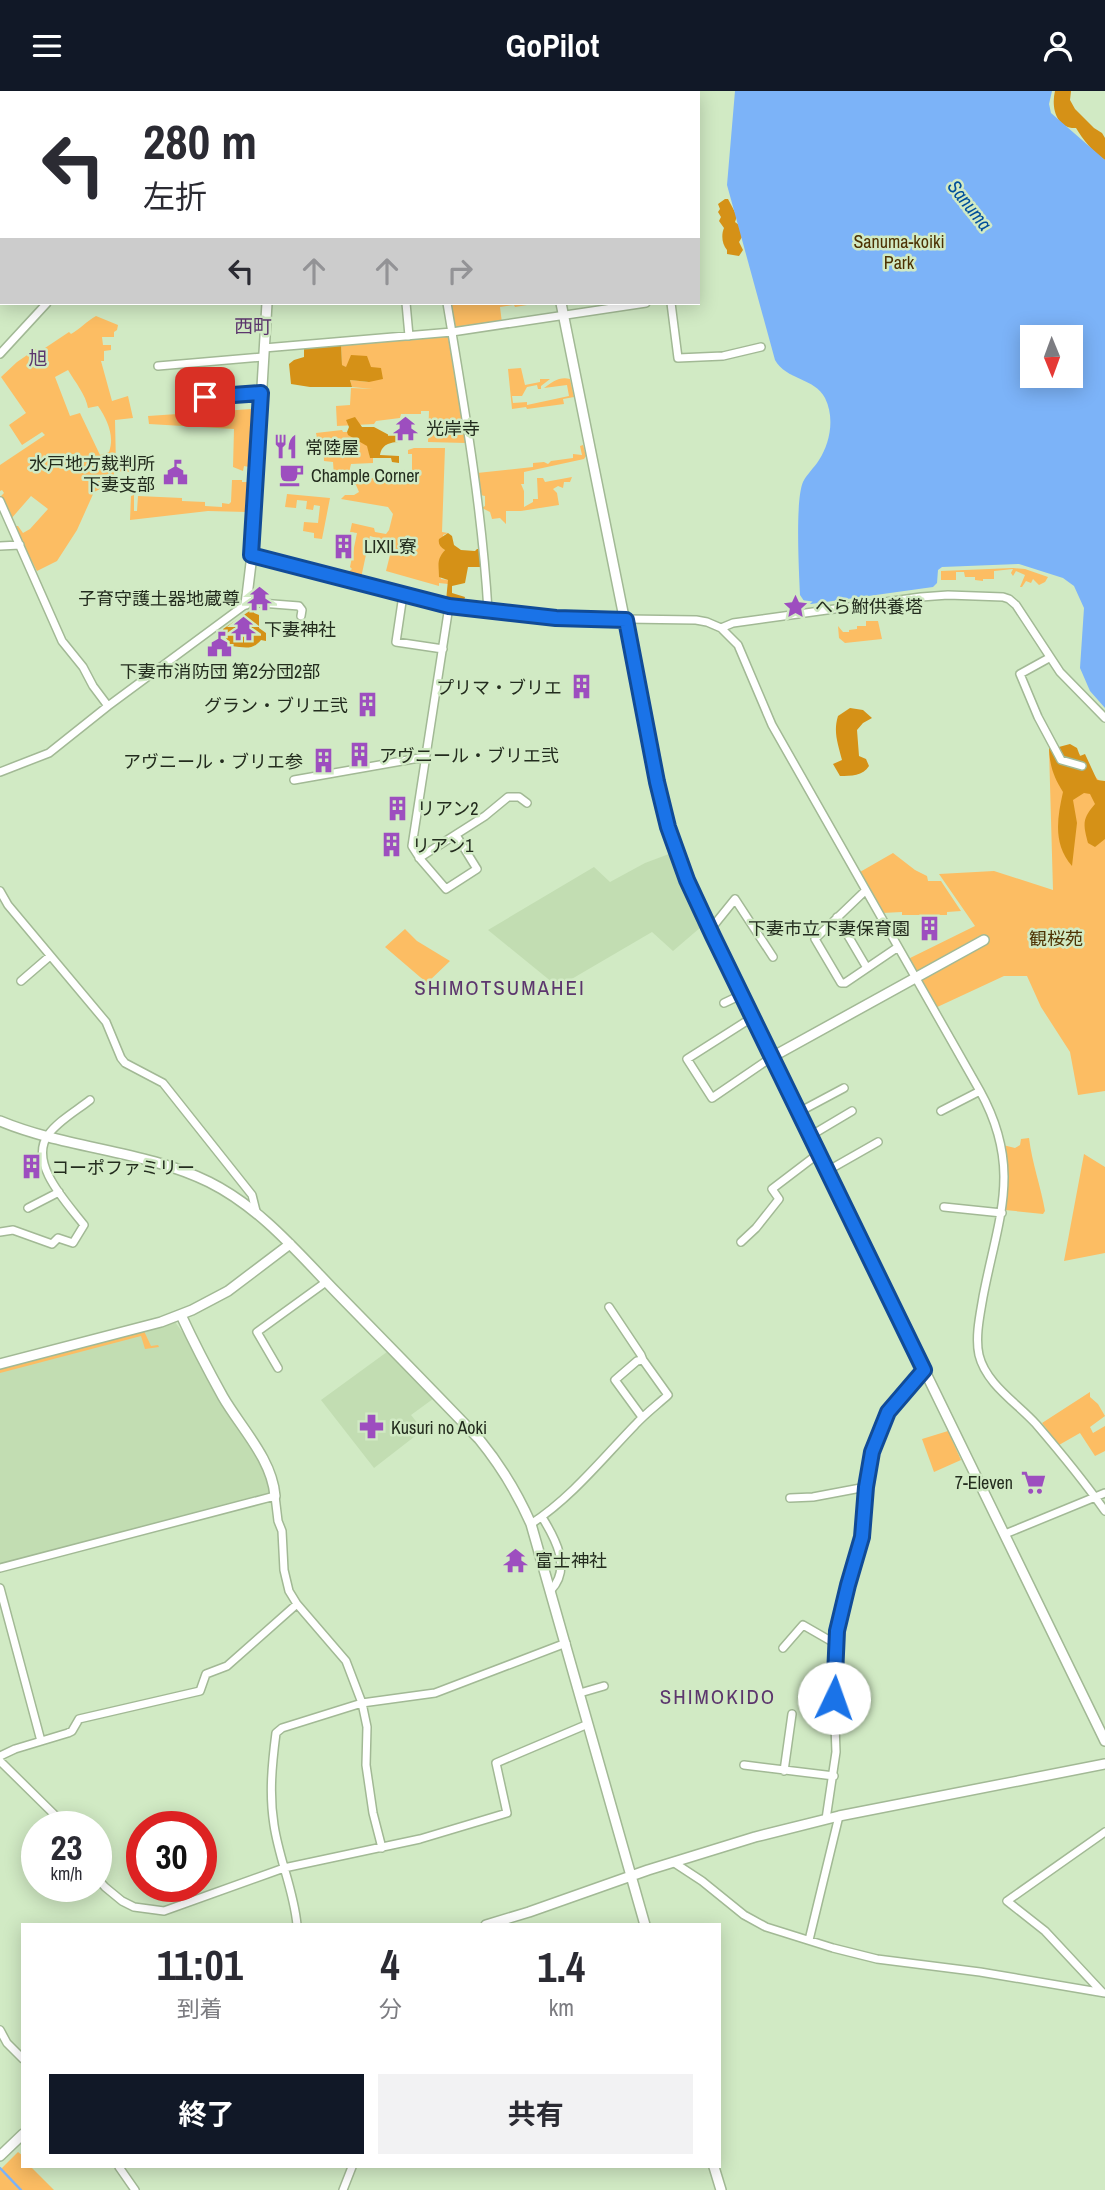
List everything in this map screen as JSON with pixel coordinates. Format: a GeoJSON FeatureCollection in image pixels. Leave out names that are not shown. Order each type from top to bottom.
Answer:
{"type":"FeatureCollection","features":[{"type":"Feature","properties":{"kind":"street"},"geometry":{"type":"LineString","coordinates":[[0,354],[45,305]]}},
{"type":"Feature","properties":{"kind":"street"},"geometry":{"type":"LineString","coordinates":[[247,603],[267,305]]}},
{"type":"Feature","properties":{"kind":"street"},"geometry":{"type":"LineString","coordinates":[[406,305],[409,336]]}},
{"type":"Feature","properties":{"kind":"street"},"geometry":{"type":"LineString","coordinates":[[447,305],[476,484],[488,611]]}},
{"type":"Feature","properties":{"kind":"street"},"geometry":{"type":"LineString","coordinates":[[561,305],[657,782],[668,827],[687,880],[1105,1741]]}},
{"type":"Feature","properties":{"kind":"street"},"geometry":{"type":"LineString","coordinates":[[158,366],[452,333],[632,305]]}},
{"type":"Feature","properties":{"kind":"street"},"geometry":{"type":"LineString","coordinates":[[671,305],[678,358],[723,356],[761,347]]}},
{"type":"Feature","properties":{"kind":"street"},"geometry":{"type":"LineString","coordinates":[[180,399],[261,393]]}},
{"type":"Feature","properties":{"kind":"street"},"geometry":{"type":"LineString","coordinates":[[0,501],[62,641],[83,667],[108,706]]}},
{"type":"Feature","properties":{"kind":"street"},"geometry":{"type":"LineString","coordinates":[[1,549],[20,545]]}},
{"type":"Feature","properties":{"kind":"street"},"geometry":{"type":"LineString","coordinates":[[251,555],[449,606],[556,618],[707,622],[732,637],[738,645],[772,726],[980,1091],[1000,1137],[1004,1186],[1002,1213],[981,1308],[978,1336],[980,1358],[993,1380],[1034,1422],[1105,1511]]}},
{"type":"Feature","properties":{"kind":"street"},"geometry":{"type":"LineString","coordinates":[[404,595],[396,642],[443,649]]}},
{"type":"Feature","properties":{"kind":"street"},"geometry":{"type":"LineString","coordinates":[[721,628],[733,623],[932,596],[1003,597],[1016,605],[1049,658],[1072,686],[1105,718]]}},
{"type":"Feature","properties":{"kind":"street"},"geometry":{"type":"LineString","coordinates":[[0,772],[49,753],[247,603],[299,606],[302,610],[301,616]]}},
{"type":"Feature","properties":{"kind":"street"},"geometry":{"type":"LineString","coordinates":[[449,606],[412,846],[446,890],[477,869],[456,835]]}},
{"type":"Feature","properties":{"kind":"street"},"geometry":{"type":"LineString","coordinates":[[1049,658],[1020,674],[1038,717],[1061,760],[1082,766]]}},
{"type":"Feature","properties":{"kind":"street"},"geometry":{"type":"LineString","coordinates":[[294,780],[425,757]]}},
{"type":"Feature","properties":{"kind":"street"},"geometry":{"type":"LineString","coordinates":[[419,858],[485,816],[508,797],[519,797],[527,803]]}},
{"type":"Feature","properties":{"kind":"street"},"geometry":{"type":"LineString","coordinates":[[0,891],[8,905],[106,1022],[121,1058],[125,1063],[163,1083],[252,1195],[256,1211]]}},
{"type":"Feature","properties":{"kind":"street"},"geometry":{"type":"LineString","coordinates":[[866,891],[815,939],[841,983],[898,947]]}},
{"type":"Feature","properties":{"kind":"street"},"geometry":{"type":"LineString","coordinates":[[710,930],[735,899],[773,957]]}},
{"type":"Feature","properties":{"kind":"street"},"geometry":{"type":"LineString","coordinates":[[837,918],[866,968]]}},
{"type":"Feature","properties":{"kind":"street"},"geometry":{"type":"LineString","coordinates":[[753,1017],[687,1059],[712,1098],[772,1057],[984,940]]}},
{"type":"Feature","properties":{"kind":"street"},"geometry":{"type":"LineString","coordinates":[[21,981],[50,956]]}},
{"type":"Feature","properties":{"kind":"street"},"geometry":{"type":"LineString","coordinates":[[724,1003],[741,995]]}},
{"type":"Feature","properties":{"kind":"street"},"geometry":{"type":"LineString","coordinates":[[799,1112],[844,1088]]}},
{"type":"Feature","properties":{"kind":"street"},"geometry":{"type":"LineString","coordinates":[[941,1111],[980,1091]]}},
{"type":"Feature","properties":{"kind":"street"},"geometry":{"type":"LineString","coordinates":[[0,1232],[13,1230],[52,1244],[58,1238],[73,1243],[84,1225],[46,1175],[41,1148],[56,1125],[90,1100]]}},
{"type":"Feature","properties":{"kind":"street"},"geometry":{"type":"LineString","coordinates":[[810,1136],[852,1111]]}},
{"type":"Feature","properties":{"kind":"street"},"geometry":{"type":"LineString","coordinates":[[0,1121],[46,1137],[176,1169],[208,1181],[256,1211],[479,1439],[500,1465],[517,1491],[531,1524],[644,1923]]}},
{"type":"Feature","properties":{"kind":"street"},"geometry":{"type":"LineString","coordinates":[[827,1171],[878,1142]]}},
{"type":"Feature","properties":{"kind":"street"},"geometry":{"type":"LineString","coordinates":[[741,1242],[756,1228],[779,1198],[772,1189],[818,1154]]}},
{"type":"Feature","properties":{"kind":"street"},"geometry":{"type":"LineString","coordinates":[[28,1208],[60,1192]]}},
{"type":"Feature","properties":{"kind":"street"},"geometry":{"type":"LineString","coordinates":[[944,1206],[1002,1213]]}},
{"type":"Feature","properties":{"kind":"street"},"geometry":{"type":"LineString","coordinates":[[0,1364],[181,1315],[228,1291],[290,1244]]}},
{"type":"Feature","properties":{"kind":"street"},"geometry":{"type":"LineString","coordinates":[[278,1368],[257,1332],[326,1282]]}},
{"type":"Feature","properties":{"kind":"street"},"geometry":{"type":"LineString","coordinates":[[531,1524],[600,1463],[642,1417],[668,1395],[609,1307]]}},
{"type":"Feature","properties":{"kind":"street"},"geometry":{"type":"LineString","coordinates":[[181,1315],[223,1397],[263,1460],[273,1481],[278,1521],[282,1531],[286,1581],[297,1604],[346,1661],[362,1703],[367,1727],[366,1765],[382,1847]]}},
{"type":"Feature","properties":{"kind":"street"},"geometry":{"type":"LineString","coordinates":[[642,1417],[615,1380],[637,1361],[643,1360]]}},
{"type":"Feature","properties":{"kind":"street"},"geometry":{"type":"LineString","coordinates":[[826,1819],[836,1752],[834,1698],[837,1631],[862,1537],[872,1452],[883,1421],[924,1370]]}},
{"type":"Feature","properties":{"kind":"street"},"geometry":{"type":"LineString","coordinates":[[790,1498],[821,1496],[866,1487]]}},
{"type":"Feature","properties":{"kind":"street"},"geometry":{"type":"LineString","coordinates":[[1005,1534],[1105,1493]]}},
{"type":"Feature","properties":{"kind":"street"},"geometry":{"type":"LineString","coordinates":[[0,1568],[275,1496]]}},
{"type":"Feature","properties":{"kind":"street"},"geometry":{"type":"LineString","coordinates":[[542,1517],[555,1539],[561,1560],[559,1577],[551,1590]]}},
{"type":"Feature","properties":{"kind":"street"},"geometry":{"type":"LineString","coordinates":[[0,1588],[41,1741]]}},
{"type":"Feature","properties":{"kind":"street"},"geometry":{"type":"LineString","coordinates":[[51,1811],[0,1758],[68,1733],[79,1719],[200,1691],[206,1674],[227,1666],[297,1604]]}},
{"type":"Feature","properties":{"kind":"street"},"geometry":{"type":"LineString","coordinates":[[783,1648],[803,1625],[836,1644]]}},
{"type":"Feature","properties":{"kind":"street"},"geometry":{"type":"LineString","coordinates":[[298,1923],[274,1824],[271,1779],[275,1733],[282,1728],[362,1703],[435,1693],[566,1643]]}},
{"type":"Feature","properties":{"kind":"street"},"geometry":{"type":"LineString","coordinates":[[580,1693],[604,1686]]}},
{"type":"Feature","properties":{"kind":"street"},"geometry":{"type":"LineString","coordinates":[[784,1771],[792,1714]]}},
{"type":"Feature","properties":{"kind":"street"},"geometry":{"type":"LineString","coordinates":[[112,1893],[134,1907],[164,1911],[284,1868],[419,1839],[507,1813],[496,1763],[588,1724]]}},
{"type":"Feature","properties":{"kind":"street"},"geometry":{"type":"LineString","coordinates":[[493,1923],[715,1848],[826,1819],[1105,1764]]}},
{"type":"Feature","properties":{"kind":"street"},"geometry":{"type":"LineString","coordinates":[[744,1765],[834,1776]]}},
{"type":"Feature","properties":{"kind":"street"},"geometry":{"type":"LineString","coordinates":[[809,1940],[839,1816]]}},
{"type":"Feature","properties":{"kind":"street"},"geometry":{"type":"LineString","coordinates":[[1104,1993],[1045,1931],[1007,1901],[1105,1832]]}},
{"type":"Feature","properties":{"kind":"street"},"geometry":{"type":"LineString","coordinates":[[673,1862],[702,1881],[744,1916],[766,1927],[877,1959],[980,1972],[1104,1993]]}},
{"type":"Feature","properties":{"kind":"street"},"geometry":{"type":"LineString","coordinates":[[0,2030],[7,2043],[21,2057]]}},
{"type":"Feature","properties":{"kind":"street"},"geometry":{"type":"LineString","coordinates":[[0,2156],[21,2136]]}},
{"type":"Feature","properties":{"kind":"street"},"geometry":{"type":"LineString","coordinates":[[120,2168],[135,2190]]}},
{"type":"Feature","properties":{"kind":"street"},"geometry":{"type":"LineString","coordinates":[[343,2190],[352,2168]]}},
{"type":"Feature","properties":{"kind":"street"},"geometry":{"type":"LineString","coordinates":[[714,2168],[721,2190]]}},
{"type":"Feature","properties":{"kind":"shaded area"},"geometry":{"type":"Polygon","coordinates":[[[1055,91],[1071,91],[1070,100],[1075,109],[1102,133],[1105,138],[1105,160],[1093,150],[1076,128],[1064,125],[1056,116],[1055,91]]]}},
{"type":"Feature","properties":{"kind":"shaded area"},"geometry":{"type":"Polygon","coordinates":[[[728,199],[737,216],[735,222],[739,225],[742,237],[739,242],[743,250],[739,256],[727,254],[723,242],[724,228],[719,221],[721,217],[718,204],[728,199]]]}},
{"type":"Feature","properties":{"kind":"shaded area"},"geometry":{"type":"Polygon","coordinates":[[[341,344],[342,365],[346,367],[351,355],[367,356],[371,367],[381,368],[383,379],[369,382],[350,380],[352,387],[291,384],[289,364],[304,357],[304,349],[341,344]]]}},
{"type":"Feature","properties":{"kind":"shaded area"},"geometry":{"type":"Polygon","coordinates":[[[355,417],[362,427],[374,427],[389,435],[394,432],[397,438],[402,439],[402,442],[385,446],[380,455],[399,456],[399,463],[392,462],[391,458],[370,458],[367,446],[348,435],[346,420],[355,417]]]}},
{"type":"Feature","properties":{"kind":"shaded area"},"geometry":{"type":"Polygon","coordinates":[[[448,533],[452,536],[454,545],[461,550],[481,549],[483,567],[468,567],[465,583],[452,586],[452,593],[465,597],[464,601],[458,603],[446,601],[448,580],[439,577],[439,560],[445,550],[439,539],[448,533]]]}},
{"type":"Feature","properties":{"kind":"shaded area"},"geometry":{"type":"Polygon","coordinates":[[[254,608],[254,613],[259,615],[259,628],[266,633],[266,641],[261,640],[247,648],[231,646],[223,629],[254,608]]]}},
{"type":"Feature","properties":{"kind":"shaded area"},"geometry":{"type":"Polygon","coordinates":[[[850,708],[863,710],[872,718],[857,730],[859,756],[866,759],[869,766],[860,774],[840,776],[833,764],[842,760],[836,727],[838,716],[850,708]]]}},
{"type":"Feature","properties":{"kind":"shaded area"},"geometry":{"type":"Polygon","coordinates":[[[1049,744],[1055,748],[1070,744],[1077,748],[1080,756],[1085,754],[1097,780],[1105,781],[1105,839],[1095,847],[1088,843],[1085,826],[1086,818],[1095,804],[1090,794],[1084,793],[1073,800],[1077,823],[1072,866],[1059,840],[1058,821],[1063,792],[1052,769],[1049,744]]]}},
{"type":"Feature","properties":{"kind":"shaded area"},"geometry":{"type":"Polygon","coordinates":[[[669,854],[701,927],[673,951],[652,932],[558,987],[488,930],[594,867],[610,882],[645,863],[669,854]]]}},
{"type":"Feature","properties":{"kind":"shaded area"},"geometry":{"type":"Polygon","coordinates":[[[175,1322],[259,1459],[272,1494],[0,1564],[0,1368],[175,1322]]]}},
{"type":"Feature","properties":{"kind":"shaded area"},"geometry":{"type":"Polygon","coordinates":[[[391,1349],[437,1396],[411,1415],[423,1430],[374,1468],[321,1400],[391,1349]]]}},
{"type":"Feature","properties":{"kind":"green space"},"geometry":{"type":"Polygon","coordinates":[[[448,305],[514,305],[500,307],[502,323],[453,331],[448,305]]]}},
{"type":"Feature","properties":{"kind":"green space"},"geometry":{"type":"Polygon","coordinates":[[[96,316],[118,325],[114,337],[102,337],[103,345],[111,345],[111,350],[104,351],[104,361],[101,361],[112,401],[128,396],[133,418],[115,420],[116,466],[136,467],[136,472],[114,471],[114,490],[106,486],[94,492],[77,530],[57,561],[37,571],[13,526],[18,526],[23,533],[48,509],[31,496],[10,520],[1,496],[4,493],[0,491],[0,465],[45,435],[42,432],[22,445],[9,425],[26,413],[1,377],[36,349],[39,352],[96,316]],[[68,370],[55,377],[70,416],[80,413],[100,455],[109,452],[111,434],[104,416],[98,406],[88,408],[83,393],[68,370]]]}},
{"type":"Feature","properties":{"kind":"green space"},"geometry":{"type":"Polygon","coordinates":[[[448,336],[466,443],[428,442],[429,411],[421,411],[421,414],[401,414],[400,418],[376,421],[374,424],[337,426],[336,406],[350,405],[351,388],[373,389],[352,387],[350,380],[369,382],[342,365],[341,344],[448,336]]]}},
{"type":"Feature","properties":{"kind":"green space"},"geometry":{"type":"Polygon","coordinates":[[[521,368],[525,385],[540,382],[540,379],[550,379],[541,389],[538,389],[537,385],[527,387],[522,396],[512,396],[513,403],[527,402],[527,405],[569,396],[567,385],[544,388],[563,378],[570,379],[574,397],[563,399],[564,404],[512,409],[508,369],[521,368]]]}},
{"type":"Feature","properties":{"kind":"green space"},"geometry":{"type":"Polygon","coordinates":[[[252,409],[249,467],[244,466],[243,471],[233,467],[234,429],[149,424],[148,416],[252,409]]]}},
{"type":"Feature","properties":{"kind":"green space"},"geometry":{"type":"Polygon","coordinates":[[[342,430],[368,446],[370,458],[373,458],[373,463],[351,464],[348,477],[334,476],[333,462],[324,461],[323,444],[318,443],[316,433],[342,430]]]}},
{"type":"Feature","properties":{"kind":"green space"},"geometry":{"type":"Polygon","coordinates":[[[583,445],[586,456],[584,459],[524,472],[524,484],[521,484],[524,507],[533,502],[533,499],[538,499],[537,478],[543,478],[545,482],[572,477],[570,482],[564,482],[563,488],[558,486],[553,489],[557,493],[559,505],[506,511],[506,524],[500,518],[492,519],[490,512],[482,508],[485,506],[485,496],[480,495],[477,473],[533,467],[533,463],[548,464],[551,461],[573,458],[573,454],[582,455],[580,446],[583,445]]]}},
{"type":"Feature","properties":{"kind":"green space"},"geometry":{"type":"Polygon","coordinates":[[[445,448],[442,532],[448,533],[443,535],[445,549],[439,570],[441,579],[448,580],[448,584],[439,583],[439,586],[386,571],[393,543],[370,536],[361,578],[345,575],[352,569],[350,567],[357,533],[350,532],[352,523],[386,534],[393,514],[388,507],[341,499],[345,495],[359,492],[356,485],[349,482],[348,477],[412,480],[412,454],[408,454],[408,450],[445,448]]]}},
{"type":"Feature","properties":{"kind":"green space"},"geometry":{"type":"Polygon","coordinates":[[[232,480],[247,482],[247,512],[208,511],[130,520],[131,496],[134,495],[134,511],[137,511],[138,496],[182,498],[182,501],[205,502],[205,506],[222,507],[222,503],[231,502],[232,480]]]}},
{"type":"Feature","properties":{"kind":"green space"},"geometry":{"type":"Polygon","coordinates":[[[287,494],[330,498],[322,539],[314,538],[314,533],[303,531],[304,522],[318,523],[320,506],[314,505],[313,510],[306,509],[307,501],[297,500],[296,508],[285,507],[287,494]]]}},
{"type":"Feature","properties":{"kind":"green space"},"geometry":{"type":"Polygon","coordinates":[[[1013,568],[1048,577],[1039,585],[1033,579],[1031,583],[1026,581],[1022,587],[1025,575],[1016,571],[1013,576],[1013,569],[994,571],[994,579],[983,581],[975,580],[975,577],[965,577],[964,572],[956,572],[956,580],[941,580],[941,571],[1013,568]]]}},
{"type":"Feature","properties":{"kind":"green space"},"geometry":{"type":"Polygon","coordinates":[[[866,621],[878,621],[882,639],[845,643],[839,638],[838,626],[843,632],[849,632],[857,629],[857,626],[866,626],[866,621]]]}},
{"type":"Feature","properties":{"kind":"green space","name":"観桜苑"},"geometry":{"type":"Polygon","coordinates":[[[1049,749],[1076,750],[1105,785],[1105,1091],[1078,1095],[1070,1052],[1041,1007],[1027,976],[1004,976],[933,1009],[906,960],[975,926],[939,874],[994,871],[1053,890],[1049,749]]]}},
{"type":"Feature","properties":{"kind":"green space"},"geometry":{"type":"Polygon","coordinates":[[[893,853],[927,876],[928,881],[941,881],[961,911],[947,912],[947,915],[882,913],[860,872],[893,853]]]}},
{"type":"Feature","properties":{"kind":"green space"},"geometry":{"type":"Polygon","coordinates":[[[405,929],[417,941],[450,961],[427,983],[385,947],[405,929]]]}},
{"type":"Feature","properties":{"kind":"green space"},"geometry":{"type":"Polygon","coordinates":[[[1029,1138],[1045,1211],[1043,1214],[1005,1210],[1007,1167],[1003,1145],[1015,1148],[1020,1145],[1021,1139],[1029,1138]]]}},
{"type":"Feature","properties":{"kind":"green space"},"geometry":{"type":"Polygon","coordinates":[[[1084,1154],[1105,1167],[1105,1253],[1064,1261],[1084,1154]]]}},
{"type":"Feature","properties":{"kind":"green space"},"geometry":{"type":"Polygon","coordinates":[[[144,1331],[151,1346],[159,1347],[145,1349],[141,1336],[0,1373],[0,1368],[144,1331]]]}},
{"type":"Feature","properties":{"kind":"green space"},"geometry":{"type":"Polygon","coordinates":[[[1090,1392],[1090,1397],[1105,1416],[1090,1427],[1093,1433],[1105,1426],[1105,1451],[1095,1456],[1080,1433],[1059,1445],[1042,1423],[1090,1392]]]}},
{"type":"Feature","properties":{"kind":"green space"},"geometry":{"type":"Polygon","coordinates":[[[948,1431],[961,1460],[934,1472],[922,1439],[948,1431]]]}},
{"type":"Feature","properties":{"kind":"green space"},"geometry":{"type":"Polygon","coordinates":[[[18,2152],[21,2154],[21,2168],[32,2168],[54,2190],[0,2190],[0,2170],[18,2152]]]}},
{"type":"Feature","properties":{"kind":"water","name":"Sanuma"},"geometry":{"type":"Polygon","coordinates":[[[735,91],[1052,91],[1049,104],[1051,113],[1105,160],[1105,708],[1090,691],[1080,668],[1084,608],[1074,586],[1063,578],[1019,564],[942,567],[938,570],[937,583],[933,587],[806,604],[800,595],[799,504],[803,482],[826,446],[830,414],[825,398],[815,386],[786,372],[775,360],[727,185],[735,91]]]}},
{"type":"Feature","properties":{"kind":"waterway"},"geometry":{"type":"LineString","coordinates":[[0,2168],[21,2190]]}},
{"type":"Feature","properties":{"kind":"place","name":"光岸寺"},"geometry":{"type":"Point","coordinates":[406,428]}},
{"type":"Feature","properties":{"kind":"place","name":"常陸屋"},"geometry":{"type":"Point","coordinates":[285,447]}},
{"type":"Feature","properties":{"kind":"place","name":"水戸地方裁判所 下妻支部"},"geometry":{"type":"Point","coordinates":[175,473]}},
{"type":"Feature","properties":{"kind":"place","name":"Chample Corner"},"geometry":{"type":"Point","coordinates":[291,475]}},
{"type":"Feature","properties":{"kind":"place","name":"LIXIL寮"},"geometry":{"type":"Point","coordinates":[344,546]}},
{"type":"Feature","properties":{"kind":"place","name":"子育守護土器地蔵尊"},"geometry":{"type":"Point","coordinates":[260,598]}},
{"type":"Feature","properties":{"kind":"place","name":"へら鮒供養塔"},"geometry":{"type":"Point","coordinates":[795,606]}},
{"type":"Feature","properties":{"kind":"place","name":"下妻神社"},"geometry":{"type":"Point","coordinates":[244,629]}},
{"type":"Feature","properties":{"kind":"place","name":"下妻市消防団 第2分団2部"},"geometry":{"type":"Point","coordinates":[220,644]}},
{"type":"Feature","properties":{"kind":"place","name":"プリマ・ブリエ"},"geometry":{"type":"Point","coordinates":[582,687]}},
{"type":"Feature","properties":{"kind":"place","name":"グラン・ブリエ弐"},"geometry":{"type":"Point","coordinates":[368,705]}},
{"type":"Feature","properties":{"kind":"place","name":"アヴニール・ブリエ弐"},"geometry":{"type":"Point","coordinates":[359,755]}},
{"type":"Feature","properties":{"kind":"place","name":"アヴニール・ブリエ参"},"geometry":{"type":"Point","coordinates":[323,761]}},
{"type":"Feature","properties":{"kind":"place","name":"リアン2"},"geometry":{"type":"Point","coordinates":[397,808]}},
{"type":"Feature","properties":{"kind":"place","name":"リアン1"},"geometry":{"type":"Point","coordinates":[392,845]}},
{"type":"Feature","properties":{"kind":"place","name":"下妻市立下妻保育園"},"geometry":{"type":"Point","coordinates":[930,928]}},
{"type":"Feature","properties":{"kind":"place","name":"コーポファミリー"},"geometry":{"type":"Point","coordinates":[31,1167]}},
{"type":"Feature","properties":{"kind":"place","name":"Kusuri no Aoki"},"geometry":{"type":"Point","coordinates":[371,1427]}},
{"type":"Feature","properties":{"kind":"place","name":"7-Eleven"},"geometry":{"type":"Point","coordinates":[1033,1482]}},
{"type":"Feature","properties":{"kind":"place","name":"富士神社"},"geometry":{"type":"Point","coordinates":[515,1560]}},
{"type":"Feature","properties":{"kind":"district","name":"西町"},"geometry":{"type":"Point","coordinates":[253,326]}},
{"type":"Feature","properties":{"kind":"district","name":"旭"},"geometry":{"type":"Point","coordinates":[38,358]}},
{"type":"Feature","properties":{"kind":"district","name":"SHIMOTSUMAHEI"},"geometry":{"type":"Point","coordinates":[500,987]}},
{"type":"Feature","properties":{"kind":"district","name":"SHIMOKIDO"},"geometry":{"type":"Point","coordinates":[718,1696]}},
{"type":"Feature","properties":{"kind":"route"},"geometry":{"type":"LineString","coordinates":[[205,397],[261,393],[251,555],[449,606],[556,618],[626,620],[657,782],[671,837],[687,880],[924,1370],[888,1412],[872,1452],[862,1537],[837,1631],[834,1698]]}},
{"type":"Feature","properties":{"kind":"park label","name":"Sanuma-koiki Park"},"geometry":{"type":"Point","coordinates":[899,252]}}]}
